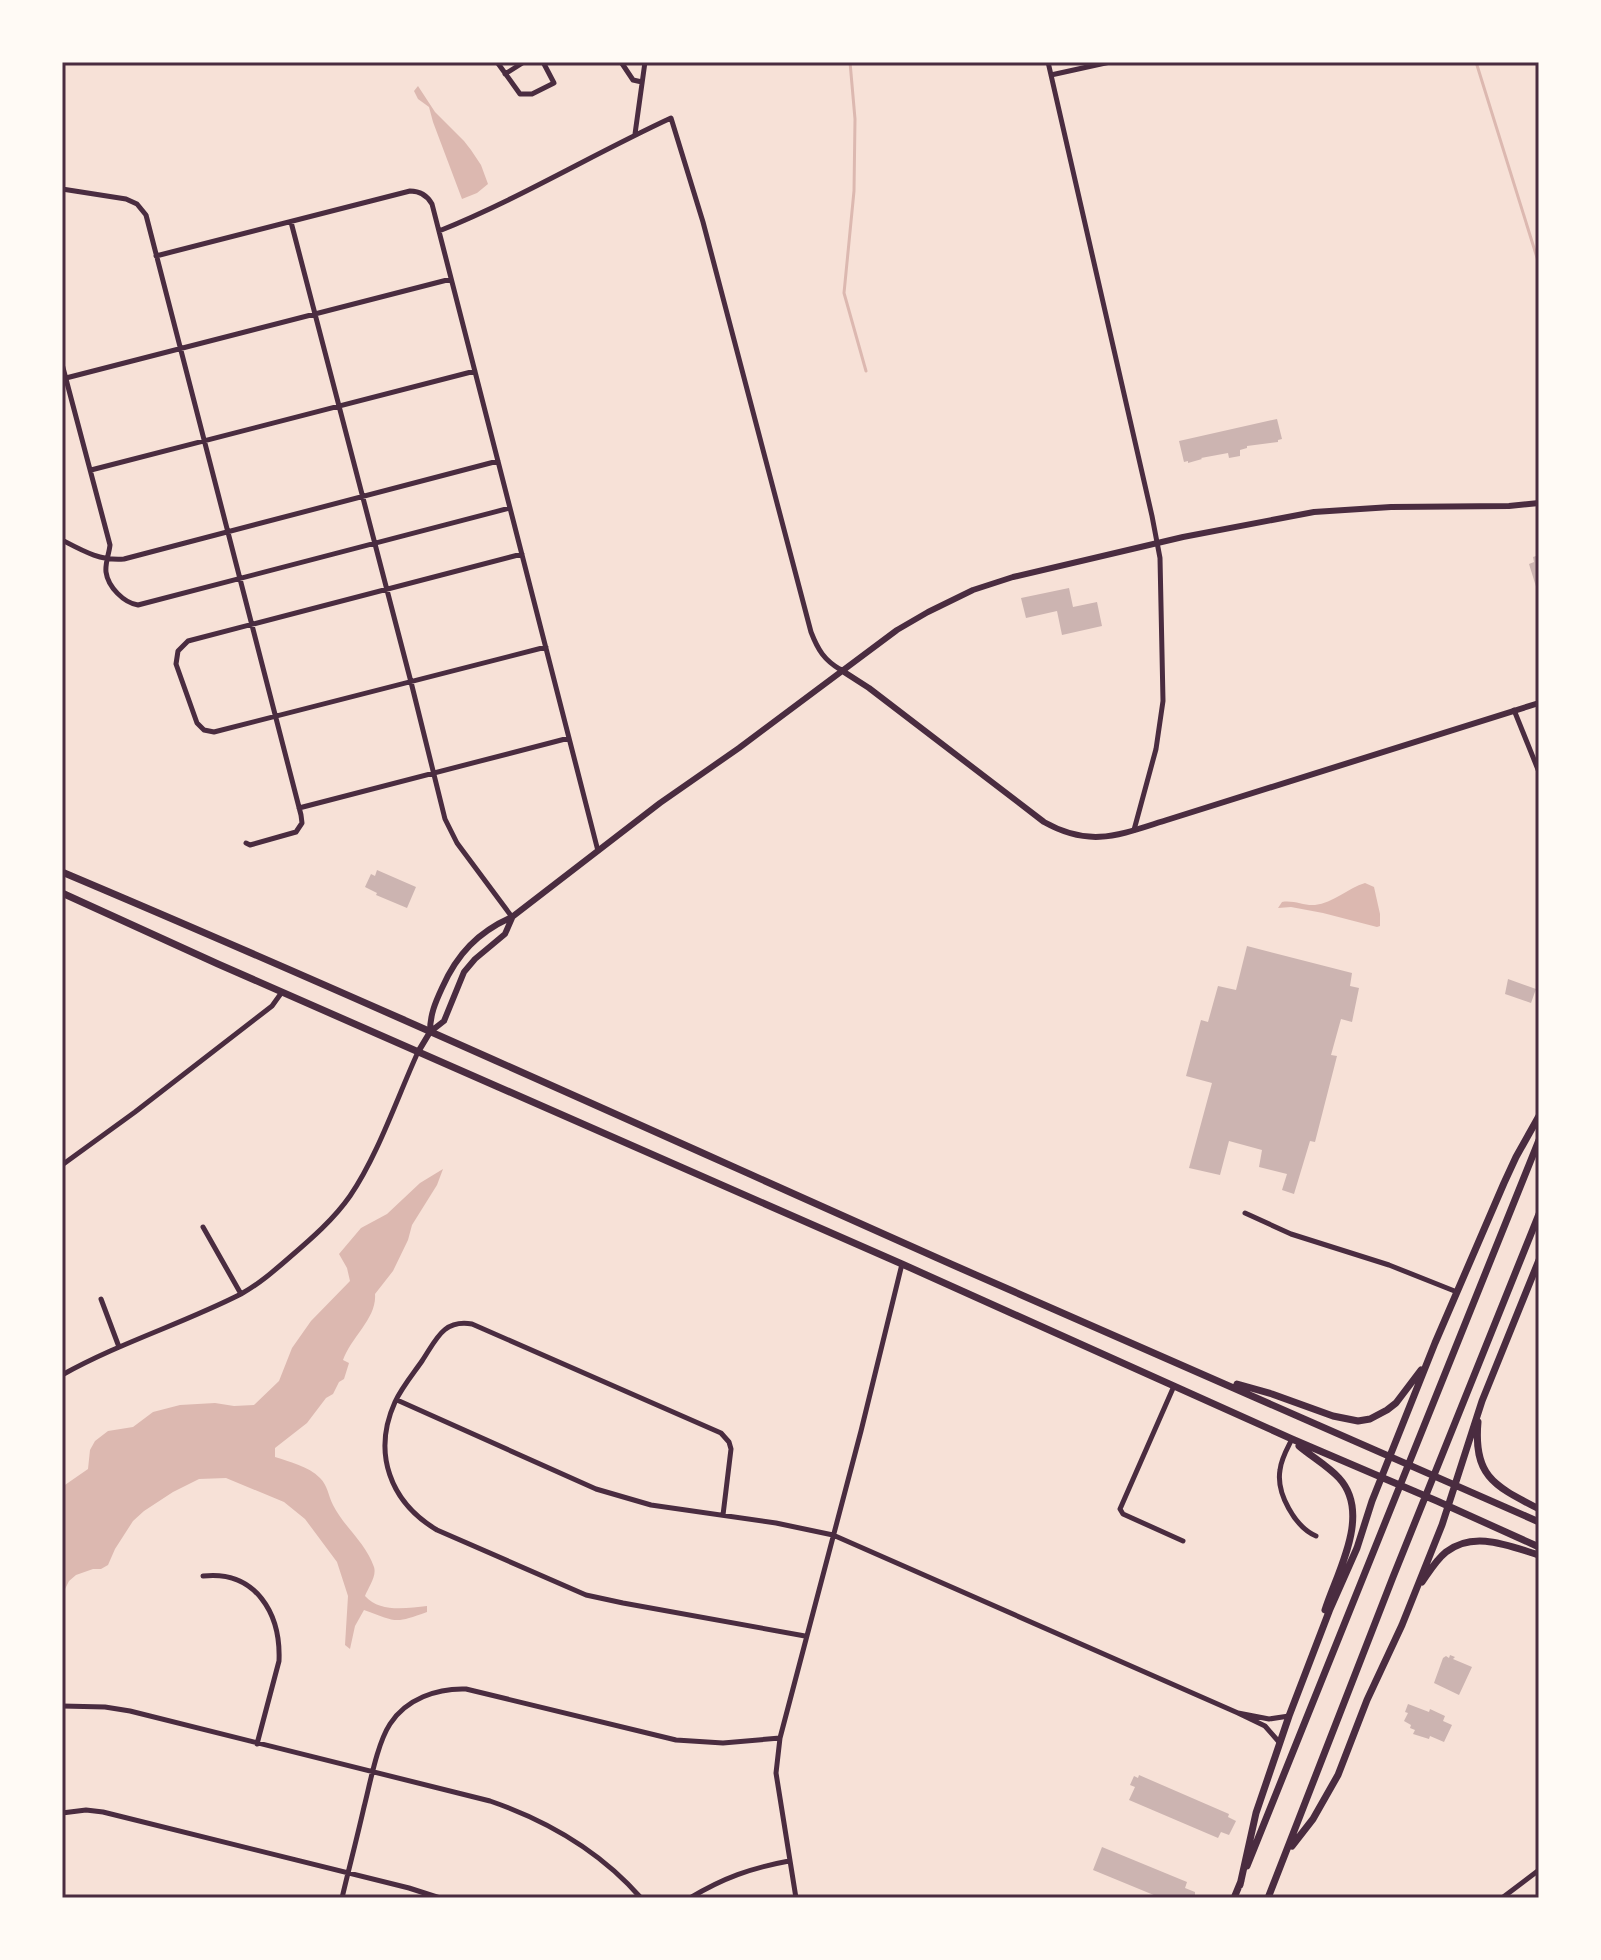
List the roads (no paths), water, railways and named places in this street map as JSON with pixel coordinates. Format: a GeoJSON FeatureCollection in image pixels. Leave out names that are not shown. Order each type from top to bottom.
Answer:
{"type":"FeatureCollection","features":[{"type":"Feature","properties":{"kind":"main road"},"geometry":{"type":"LineString","coordinates":[[62,872],[1539,1522]]}},
{"type":"Feature","properties":{"kind":"main road"},"geometry":{"type":"LineString","coordinates":[[62,893],[1539,1547]]}},
{"type":"Feature","properties":{"kind":"main road"},"geometry":{"type":"LineString","coordinates":[[1312,1654],[1357,1548],[1427,1361],[1510,1170],[1539,1116]]}},
{"type":"Feature","properties":{"kind":"main road"},"geometry":{"type":"LineString","coordinates":[[1234,1898],[1539,1140]]}},
{"type":"Feature","properties":{"kind":"main road"},"geometry":{"type":"LineString","coordinates":[[1268,1898],[1539,1214]]}},
{"type":"Feature","properties":{"kind":"main road"},"geometry":{"type":"LineString","coordinates":[[1287,1852],[1313,1819],[1338,1775],[1367,1700],[1416,1590],[1448,1506],[1482,1401],[1539,1260]]}},
{"type":"Feature","properties":{"kind":"main road"},"geometry":{"type":"LineString","coordinates":[[1219,1380],[1358,1421],[1382,1414],[1396,1403],[1427,1361]]}},
{"type":"Feature","properties":{"kind":"main road"},"geometry":{"type":"LineString","coordinates":[[1482,1401],[1477,1448],[1483,1468],[1501,1488],[1539,1509]]}},
{"type":"Feature","properties":{"kind":"main road"},"geometry":{"type":"LineString","coordinates":[[1240,1885],[1256,1813],[1352,1531],[1353,1507],[1345,1486],[1292,1439]]}},
{"type":"Feature","properties":{"kind":"main road"},"geometry":{"type":"LineString","coordinates":[[1416,1590],[1439,1558],[1468,1541],[1485,1541],[1539,1555]]}},
{"type":"Feature","properties":{"kind":"street"},"geometry":{"type":"LineString","coordinates":[[497,62],[520,94],[532,94],[554,83],[543,62]]}},
{"type":"Feature","properties":{"kind":"street"},"geometry":{"type":"LineString","coordinates":[[505,74],[524,62]]}},
{"type":"Feature","properties":{"kind":"street"},"geometry":{"type":"LineString","coordinates":[[621,62],[633,80],[642,82]]}},
{"type":"Feature","properties":{"kind":"street"},"geometry":{"type":"LineString","coordinates":[[634,135],[645,62]]}},
{"type":"Feature","properties":{"kind":"street"},"geometry":{"type":"LineString","coordinates":[[1048,62],[1160,558],[1163,701],[1156,749],[1134,830]]}},
{"type":"Feature","properties":{"kind":"street"},"geometry":{"type":"LineString","coordinates":[[1051,75],[1110,62]]}},
{"type":"Feature","properties":{"kind":"street"},"geometry":{"type":"LineString","coordinates":[[439,231],[671,118],[707,237],[811,632],[822,655],[1044,822],[1073,836],[1098,838],[1134,830],[1539,703]]}},
{"type":"Feature","properties":{"kind":"street"},"geometry":{"type":"LineString","coordinates":[[62,189],[133,201],[146,215],[302,823],[296,832],[250,845],[246,843]]}},
{"type":"Feature","properties":{"kind":"street"},"geometry":{"type":"LineString","coordinates":[[156,256],[410,191],[423,194],[432,204],[598,851]]}},
{"type":"Feature","properties":{"kind":"street"},"geometry":{"type":"LineString","coordinates":[[291,222],[449,829],[512,917]]}},
{"type":"Feature","properties":{"kind":"street"},"geometry":{"type":"LineString","coordinates":[[66,378],[451,279]]}},
{"type":"Feature","properties":{"kind":"street"},"geometry":{"type":"LineString","coordinates":[[62,364],[110,545],[106,571],[108,579],[126,603],[138,605],[510,508]]}},
{"type":"Feature","properties":{"kind":"street"},"geometry":{"type":"LineString","coordinates":[[91,470],[475,371]]}},
{"type":"Feature","properties":{"kind":"street"},"geometry":{"type":"LineString","coordinates":[[62,540],[86,553],[108,559],[124,559],[498,461]]}},
{"type":"Feature","properties":{"kind":"street"},"geometry":{"type":"LineString","coordinates":[[430,1032],[430,1015],[450,969],[459,956],[493,925],[512,917],[660,803],[897,630],[973,590],[1013,577],[1158,543],[1326,511],[1539,503]]}},
{"type":"Feature","properties":{"kind":"street"},"geometry":{"type":"LineString","coordinates":[[522,554],[188,641],[178,651],[176,664],[199,726],[209,732],[546,647]]}},
{"type":"Feature","properties":{"kind":"street"},"geometry":{"type":"LineString","coordinates":[[1514,710],[1539,772]]}},
{"type":"Feature","properties":{"kind":"street"},"geometry":{"type":"LineString","coordinates":[[299,808],[570,738]]}},
{"type":"Feature","properties":{"kind":"street"},"geometry":{"type":"LineString","coordinates":[[62,1375],[241,1294],[273,1272],[335,1215],[372,1155],[418,1052],[430,1032],[444,1021],[464,972],[505,934],[512,917]]}},
{"type":"Feature","properties":{"kind":"street"},"geometry":{"type":"LineString","coordinates":[[62,1165],[272,1006],[282,992]]}},
{"type":"Feature","properties":{"kind":"street"},"geometry":{"type":"LineString","coordinates":[[1245,1213],[1291,1234],[1389,1265],[1458,1293]]}},
{"type":"Feature","properties":{"kind":"street"},"geometry":{"type":"LineString","coordinates":[[203,1227],[241,1294]]}},
{"type":"Feature","properties":{"kind":"street"},"geometry":{"type":"LineString","coordinates":[[796,1898],[776,1773],[780,1738],[902,1264]]}},
{"type":"Feature","properties":{"kind":"street"},"geometry":{"type":"LineString","coordinates":[[101,1299],[119,1347]]}},
{"type":"Feature","properties":{"kind":"street"},"geometry":{"type":"LineString","coordinates":[[723,1515],[731,1449],[721,1433],[472,1324],[457,1323],[444,1329],[397,1400],[386,1436],[390,1479],[406,1505],[424,1523],[437,1530],[586,1595],[805,1636]]}},
{"type":"Feature","properties":{"kind":"street"},"geometry":{"type":"LineString","coordinates":[[1174,1386],[1120,1509],[1123,1514],[1183,1541]]}},
{"type":"Feature","properties":{"kind":"street"},"geometry":{"type":"LineString","coordinates":[[397,1400],[596,1489],[651,1505],[833,1535],[1238,1713],[1265,1726],[1279,1742]]}},
{"type":"Feature","properties":{"kind":"street"},"geometry":{"type":"LineString","coordinates":[[1292,1439],[1280,1468],[1281,1488],[1295,1521],[1316,1536]]}},
{"type":"Feature","properties":{"kind":"street"},"geometry":{"type":"LineString","coordinates":[[203,1576],[226,1576],[247,1585],[263,1599],[274,1619],[278,1632],[279,1661],[257,1744]]}},
{"type":"Feature","properties":{"kind":"street"},"geometry":{"type":"LineString","coordinates":[[342,1898],[385,1734],[398,1714],[428,1695],[466,1689],[676,1740],[723,1743],[780,1738]]}},
{"type":"Feature","properties":{"kind":"street"},"geometry":{"type":"LineString","coordinates":[[62,1706],[130,1711],[490,1801],[541,1821],[591,1851],[641,1898]]}},
{"type":"Feature","properties":{"kind":"street"},"geometry":{"type":"LineString","coordinates":[[1238,1713],[1269,1719],[1289,1716]]}},
{"type":"Feature","properties":{"kind":"street"},"geometry":{"type":"LineString","coordinates":[[62,1813],[86,1810],[103,1812],[440,1898]]}},
{"type":"Feature","properties":{"kind":"street"},"geometry":{"type":"LineString","coordinates":[[690,1898],[726,1878],[790,1861]]}},
{"type":"Feature","properties":{"kind":"street"},"geometry":{"type":"LineString","coordinates":[[1502,1898],[1539,1870]]}},
{"type":"Feature","properties":{"kind":"waterway"},"geometry":{"type":"LineString","coordinates":[[850,62],[855,119],[854,191],[844,293],[866,371]]}},
{"type":"Feature","properties":{"kind":"waterway"},"geometry":{"type":"LineString","coordinates":[[1476,62],[1539,264]]}}]}
